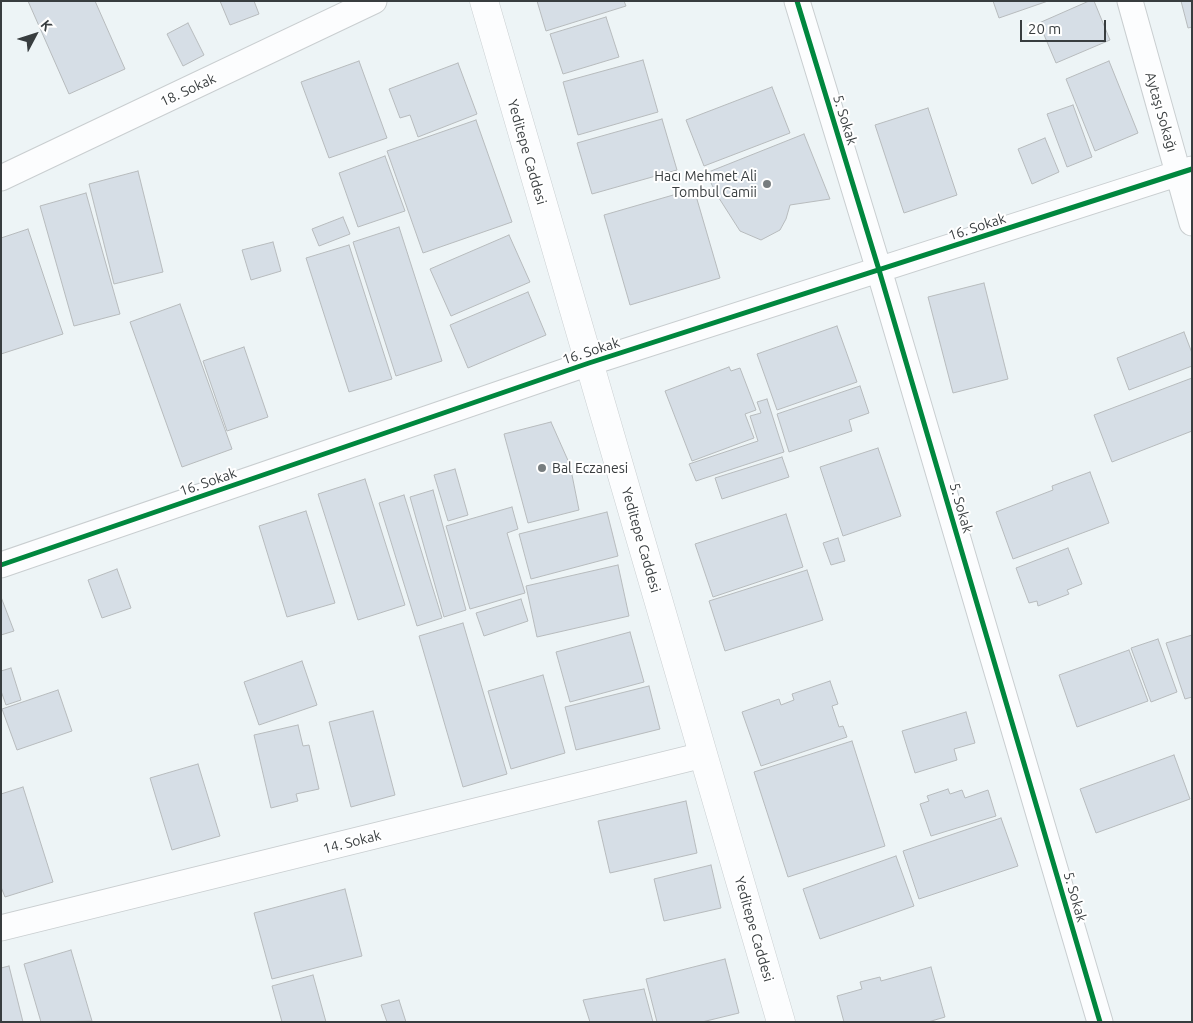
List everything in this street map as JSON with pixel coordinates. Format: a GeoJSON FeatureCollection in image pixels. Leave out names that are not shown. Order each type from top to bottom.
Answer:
{"type":"FeatureCollection","features":[{"type":"Feature","properties":{"kind":"street","name":"18. Sokak"},"geometry":{"type":"LineString","coordinates":[[1,178],[374,1]]}},
{"type":"Feature","properties":{"kind":"street","name":"Yeditepe Caddesi"},"geometry":{"type":"LineString","coordinates":[[484,1],[781,1022]]}},
{"type":"Feature","properties":{"kind":"street","name":"5. Sokak"},"geometry":{"type":"LineString","coordinates":[[798,1],[1100,1022]]}},
{"type":"Feature","properties":{"kind":"street","name":"Aytaşı Sokağı"},"geometry":{"type":"LineString","coordinates":[[1130,1],[1185,172],[1192,223]]}},
{"type":"Feature","properties":{"kind":"street","name":"16. Sokak"},"geometry":{"type":"LineString","coordinates":[[1,565],[589,363],[1185,172]]}},
{"type":"Feature","properties":{"kind":"street","name":"14. Sokak"},"geometry":{"type":"LineString","coordinates":[[1,928],[703,755]]}},
{"type":"Feature","properties":{"kind":"building"},"geometry":{"type":"Polygon","coordinates":[[[28,1],[95,1],[125,69],[69,94],[28,1]]]}},
{"type":"Feature","properties":{"kind":"building"},"geometry":{"type":"Polygon","coordinates":[[[220,1],[254,1],[259,14],[230,25],[220,1]]]}},
{"type":"Feature","properties":{"kind":"building"},"geometry":{"type":"Polygon","coordinates":[[[537,1],[624,1],[626,6],[546,31],[537,1]]]}},
{"type":"Feature","properties":{"kind":"building"},"geometry":{"type":"Polygon","coordinates":[[[993,1],[1048,1],[999,18],[993,1]]]}},
{"type":"Feature","properties":{"kind":"building"},"geometry":{"type":"Polygon","coordinates":[[[1089,1],[1094,1],[1110,40],[1056,63],[1039,23],[1089,1]]]}},
{"type":"Feature","properties":{"kind":"building"},"geometry":{"type":"Polygon","coordinates":[[[1181,1],[1192,1],[1192,27],[1188,28],[1181,1]]]}},
{"type":"Feature","properties":{"kind":"building"},"geometry":{"type":"Polygon","coordinates":[[[606,17],[619,57],[563,74],[550,34],[606,17]]]}},
{"type":"Feature","properties":{"kind":"building"},"geometry":{"type":"Polygon","coordinates":[[[188,23],[204,55],[183,66],[167,34],[188,23]]]}},
{"type":"Feature","properties":{"kind":"building"},"geometry":{"type":"Polygon","coordinates":[[[643,60],[658,112],[578,135],[563,82],[643,60]]]}},
{"type":"Feature","properties":{"kind":"building"},"geometry":{"type":"Polygon","coordinates":[[[359,61],[387,138],[329,158],[301,82],[359,61]]]}},
{"type":"Feature","properties":{"kind":"building"},"geometry":{"type":"Polygon","coordinates":[[[1109,61],[1138,133],[1095,151],[1066,79],[1109,61]]]}},
{"type":"Feature","properties":{"kind":"building"},"geometry":{"type":"Polygon","coordinates":[[[458,63],[477,114],[418,137],[410,115],[400,118],[389,89],[458,63]]]}},
{"type":"Feature","properties":{"kind":"building"},"geometry":{"type":"Polygon","coordinates":[[[772,87],[790,133],[704,166],[686,120],[772,87]]]}},
{"type":"Feature","properties":{"kind":"building"},"geometry":{"type":"Polygon","coordinates":[[[1073,105],[1092,157],[1067,167],[1047,114],[1073,105]]]}},
{"type":"Feature","properties":{"kind":"building"},"geometry":{"type":"Polygon","coordinates":[[[928,108],[957,195],[904,213],[875,125],[928,108]]]}},
{"type":"Feature","properties":{"kind":"building"},"geometry":{"type":"Polygon","coordinates":[[[662,119],[677,170],[592,194],[577,143],[662,119]]]}},
{"type":"Feature","properties":{"kind":"building"},"geometry":{"type":"Polygon","coordinates":[[[476,120],[512,222],[423,253],[387,151],[476,120]]]}},
{"type":"Feature","properties":{"kind":"building","name":"Hacı Mehmet Ali Tombul Camii"},"geometry":{"type":"Polygon","coordinates":[[[804,134],[830,199],[790,205],[780,230],[761,240],[740,231],[717,195],[706,173],[804,134]]]}},
{"type":"Feature","properties":{"kind":"building"},"geometry":{"type":"Polygon","coordinates":[[[1045,138],[1059,172],[1032,184],[1018,149],[1045,138]]]}},
{"type":"Feature","properties":{"kind":"building"},"geometry":{"type":"Polygon","coordinates":[[[385,156],[405,211],[358,227],[339,173],[385,156]]]}},
{"type":"Feature","properties":{"kind":"building"},"geometry":{"type":"Polygon","coordinates":[[[138,171],[163,272],[114,284],[89,184],[138,171]]]}},
{"type":"Feature","properties":{"kind":"building"},"geometry":{"type":"Polygon","coordinates":[[[694,189],[720,278],[630,305],[604,215],[694,189]]]}},
{"type":"Feature","properties":{"kind":"building"},"geometry":{"type":"Polygon","coordinates":[[[86,193],[120,314],[74,326],[40,206],[86,193]]]}},
{"type":"Feature","properties":{"kind":"building"},"geometry":{"type":"Polygon","coordinates":[[[343,217],[350,234],[319,246],[312,229],[343,217]]]}},
{"type":"Feature","properties":{"kind":"building"},"geometry":{"type":"Polygon","coordinates":[[[399,227],[442,361],[396,376],[353,242],[399,227]]]}},
{"type":"Feature","properties":{"kind":"building"},"geometry":{"type":"Polygon","coordinates":[[[28,229],[63,334],[1,354],[1,238],[28,229]]]}},
{"type":"Feature","properties":{"kind":"building"},"geometry":{"type":"Polygon","coordinates":[[[509,235],[530,282],[451,316],[430,269],[509,235]]]}},
{"type":"Feature","properties":{"kind":"building"},"geometry":{"type":"Polygon","coordinates":[[[273,242],[281,271],[251,280],[242,250],[273,242]]]}},
{"type":"Feature","properties":{"kind":"building"},"geometry":{"type":"Polygon","coordinates":[[[349,245],[392,379],[349,392],[306,258],[349,245]]]}},
{"type":"Feature","properties":{"kind":"building"},"geometry":{"type":"Polygon","coordinates":[[[984,283],[1008,379],[953,393],[928,297],[984,283]]]}},
{"type":"Feature","properties":{"kind":"building"},"geometry":{"type":"Polygon","coordinates":[[[528,292],[546,335],[468,368],[450,325],[528,292]]]}},
{"type":"Feature","properties":{"kind":"building"},"geometry":{"type":"Polygon","coordinates":[[[180,304],[232,449],[182,467],[130,322],[180,304]]]}},
{"type":"Feature","properties":{"kind":"building"},"geometry":{"type":"Polygon","coordinates":[[[837,326],[857,382],[777,410],[757,354],[837,326]]]}},
{"type":"Feature","properties":{"kind":"building"},"geometry":{"type":"Polygon","coordinates":[[[1184,332],[1192,353],[1192,366],[1129,390],[1117,358],[1184,332]]]}},
{"type":"Feature","properties":{"kind":"building"},"geometry":{"type":"Polygon","coordinates":[[[244,347],[268,417],[227,431],[203,361],[244,347]]]}},
{"type":"Feature","properties":{"kind":"building"},"geometry":{"type":"Polygon","coordinates":[[[729,367],[731,371],[740,368],[756,410],[745,414],[754,438],[692,461],[665,391],[729,367]]]}},
{"type":"Feature","properties":{"kind":"building"},"geometry":{"type":"Polygon","coordinates":[[[1192,378],[1192,431],[1112,462],[1094,415],[1192,378]]]}},
{"type":"Feature","properties":{"kind":"building"},"geometry":{"type":"Polygon","coordinates":[[[860,386],[869,413],[849,420],[852,431],[789,452],[777,414],[860,386]]]}},
{"type":"Feature","properties":{"kind":"building"},"geometry":{"type":"Polygon","coordinates":[[[767,399],[784,452],[696,481],[689,464],[758,441],[750,416],[761,413],[757,402],[767,399]]]}},
{"type":"Feature","properties":{"kind":"building"},"geometry":{"type":"Polygon","coordinates":[[[551,422],[570,465],[579,510],[528,523],[504,434],[551,422]]]}},
{"type":"Feature","properties":{"kind":"building"},"geometry":{"type":"Polygon","coordinates":[[[878,448],[901,516],[843,536],[820,467],[878,448]]]}},
{"type":"Feature","properties":{"kind":"building"},"geometry":{"type":"Polygon","coordinates":[[[782,457],[789,477],[722,499],[715,478],[782,457]]]}},
{"type":"Feature","properties":{"kind":"building"},"geometry":{"type":"Polygon","coordinates":[[[455,469],[468,515],[448,521],[434,475],[455,469]]]}},
{"type":"Feature","properties":{"kind":"building"},"geometry":{"type":"Polygon","coordinates":[[[1090,472],[1109,523],[1013,559],[996,512],[1053,490],[1052,486],[1090,472]]]}},
{"type":"Feature","properties":{"kind":"building"},"geometry":{"type":"Polygon","coordinates":[[[365,479],[405,605],[358,620],[318,494],[365,479]]]}},
{"type":"Feature","properties":{"kind":"building"},"geometry":{"type":"Polygon","coordinates":[[[433,490],[466,610],[444,617],[410,497],[433,490]]]}},
{"type":"Feature","properties":{"kind":"building"},"geometry":{"type":"Polygon","coordinates":[[[404,495],[442,618],[417,626],[379,503],[404,495]]]}},
{"type":"Feature","properties":{"kind":"building"},"geometry":{"type":"Polygon","coordinates":[[[512,507],[518,529],[507,533],[525,593],[470,609],[446,526],[512,507]]]}},
{"type":"Feature","properties":{"kind":"building"},"geometry":{"type":"Polygon","coordinates":[[[306,511],[335,603],[287,617],[259,526],[306,511]]]}},
{"type":"Feature","properties":{"kind":"building"},"geometry":{"type":"Polygon","coordinates":[[[607,512],[618,556],[531,579],[519,534],[607,512]]]}},
{"type":"Feature","properties":{"kind":"building"},"geometry":{"type":"Polygon","coordinates":[[[786,514],[803,567],[713,597],[695,544],[786,514]]]}},
{"type":"Feature","properties":{"kind":"building"},"geometry":{"type":"Polygon","coordinates":[[[838,538],[845,561],[831,565],[823,543],[838,538]]]}},
{"type":"Feature","properties":{"kind":"building"},"geometry":{"type":"Polygon","coordinates":[[[1068,548],[1082,584],[1067,590],[1069,594],[1038,606],[1037,601],[1029,603],[1016,568],[1068,548]]]}},
{"type":"Feature","properties":{"kind":"building"},"geometry":{"type":"Polygon","coordinates":[[[618,565],[629,616],[537,637],[526,586],[618,565]]]}},
{"type":"Feature","properties":{"kind":"building"},"geometry":{"type":"Polygon","coordinates":[[[117,569],[131,608],[102,618],[88,580],[117,569]]]}},
{"type":"Feature","properties":{"kind":"building"},"geometry":{"type":"Polygon","coordinates":[[[807,570],[823,620],[725,651],[709,601],[807,570]]]}},
{"type":"Feature","properties":{"kind":"building"},"geometry":{"type":"Polygon","coordinates":[[[1,597],[14,631],[1,635],[1,597]]]}},
{"type":"Feature","properties":{"kind":"building"},"geometry":{"type":"Polygon","coordinates":[[[521,599],[528,621],[484,636],[476,613],[521,599]]]}},
{"type":"Feature","properties":{"kind":"building"},"geometry":{"type":"Polygon","coordinates":[[[463,623],[507,774],[463,787],[419,636],[463,623]]]}},
{"type":"Feature","properties":{"kind":"building"},"geometry":{"type":"Polygon","coordinates":[[[630,632],[644,682],[570,702],[556,652],[630,632]]]}},
{"type":"Feature","properties":{"kind":"building"},"geometry":{"type":"Polygon","coordinates":[[[1192,635],[1192,697],[1185,699],[1166,643],[1192,635]]]}},
{"type":"Feature","properties":{"kind":"building"},"geometry":{"type":"Polygon","coordinates":[[[1158,639],[1177,692],[1151,702],[1131,648],[1158,639]]]}},
{"type":"Feature","properties":{"kind":"building"},"geometry":{"type":"Polygon","coordinates":[[[1129,650],[1148,701],[1077,727],[1059,675],[1129,650]]]}},
{"type":"Feature","properties":{"kind":"building"},"geometry":{"type":"Polygon","coordinates":[[[302,661],[317,705],[259,725],[244,682],[302,661]]]}},
{"type":"Feature","properties":{"kind":"building"},"geometry":{"type":"Polygon","coordinates":[[[11,668],[21,700],[6,705],[1,691],[1,671],[11,668]]]}},
{"type":"Feature","properties":{"kind":"building"},"geometry":{"type":"Polygon","coordinates":[[[543,675],[565,753],[511,769],[488,691],[543,675]]]}},
{"type":"Feature","properties":{"kind":"building"},"geometry":{"type":"Polygon","coordinates":[[[830,681],[838,704],[832,706],[839,727],[843,726],[847,737],[761,766],[742,712],[779,699],[781,705],[794,700],[792,694],[830,681]]]}},
{"type":"Feature","properties":{"kind":"building"},"geometry":{"type":"Polygon","coordinates":[[[649,686],[660,729],[576,750],[565,707],[649,686]]]}},
{"type":"Feature","properties":{"kind":"building"},"geometry":{"type":"Polygon","coordinates":[[[58,690],[72,731],[17,750],[2,709],[58,690]]]}},
{"type":"Feature","properties":{"kind":"building"},"geometry":{"type":"Polygon","coordinates":[[[373,711],[395,795],[351,807],[329,722],[373,711]]]}},
{"type":"Feature","properties":{"kind":"building"},"geometry":{"type":"Polygon","coordinates":[[[966,712],[975,743],[954,749],[957,760],[915,773],[902,731],[966,712]]]}},
{"type":"Feature","properties":{"kind":"building"},"geometry":{"type":"Polygon","coordinates":[[[298,725],[303,746],[309,745],[319,789],[296,794],[298,801],[271,808],[254,735],[298,725]]]}},
{"type":"Feature","properties":{"kind":"building"},"geometry":{"type":"Polygon","coordinates":[[[852,741],[885,846],[788,877],[754,772],[852,741]]]}},
{"type":"Feature","properties":{"kind":"building"},"geometry":{"type":"Polygon","coordinates":[[[1174,755],[1190,799],[1096,833],[1080,789],[1174,755]]]}},
{"type":"Feature","properties":{"kind":"building"},"geometry":{"type":"Polygon","coordinates":[[[198,764],[220,836],[172,850],[150,778],[198,764]]]}},
{"type":"Feature","properties":{"kind":"building"},"geometry":{"type":"Polygon","coordinates":[[[23,787],[53,882],[5,897],[1,887],[1,794],[23,787]]]}},
{"type":"Feature","properties":{"kind":"building"},"geometry":{"type":"Polygon","coordinates":[[[948,789],[950,794],[962,790],[965,798],[988,790],[996,816],[931,836],[920,804],[929,801],[927,796],[948,789]]]}},
{"type":"Feature","properties":{"kind":"building"},"geometry":{"type":"Polygon","coordinates":[[[686,801],[697,853],[610,873],[598,821],[686,801]]]}},
{"type":"Feature","properties":{"kind":"building"},"geometry":{"type":"Polygon","coordinates":[[[1001,818],[1018,866],[919,899],[903,851],[1001,818]]]}},
{"type":"Feature","properties":{"kind":"building"},"geometry":{"type":"Polygon","coordinates":[[[896,856],[914,906],[820,939],[803,889],[896,856]]]}},
{"type":"Feature","properties":{"kind":"building"},"geometry":{"type":"Polygon","coordinates":[[[711,865],[721,908],[664,921],[654,879],[711,865]]]}},
{"type":"Feature","properties":{"kind":"building"},"geometry":{"type":"Polygon","coordinates":[[[345,889],[362,956],[272,979],[254,913],[345,889]]]}},
{"type":"Feature","properties":{"kind":"building"},"geometry":{"type":"Polygon","coordinates":[[[71,950],[92,1021],[41,1022],[24,964],[71,950]]]}},
{"type":"Feature","properties":{"kind":"building"},"geometry":{"type":"Polygon","coordinates":[[[725,959],[739,1013],[702,1022],[657,1022],[646,979],[725,959]]]}},
{"type":"Feature","properties":{"kind":"building"},"geometry":{"type":"Polygon","coordinates":[[[9,966],[23,1022],[1,1022],[1,968],[9,966]]]}},
{"type":"Feature","properties":{"kind":"building"},"geometry":{"type":"Polygon","coordinates":[[[931,967],[945,1017],[928,1022],[844,1022],[837,996],[862,989],[860,982],[880,977],[881,981],[931,967]]]}},
{"type":"Feature","properties":{"kind":"building"},"geometry":{"type":"Polygon","coordinates":[[[313,975],[326,1022],[282,1022],[272,986],[313,975]]]}},
{"type":"Feature","properties":{"kind":"building"},"geometry":{"type":"Polygon","coordinates":[[[644,989],[653,1022],[590,1022],[583,1000],[644,989]]]}},
{"type":"Feature","properties":{"kind":"building"},"geometry":{"type":"Polygon","coordinates":[[[399,1000],[406,1022],[387,1022],[381,1005],[399,1000]]]}},
{"type":"Feature","properties":{"kind":"cycle path"},"geometry":{"type":"LineString","coordinates":[[797,1],[879,270],[1100,1022]]}},
{"type":"Feature","properties":{"kind":"cycle path"},"geometry":{"type":"LineString","coordinates":[[1,565],[589,363],[1192,169]]}},
{"type":"Feature","properties":{"kind":"place","name":"Hacı Mehmet Ali Tombul Camii"},"geometry":{"type":"Point","coordinates":[767,184]}},
{"type":"Feature","properties":{"kind":"place","name":"Bal Eczanesi"},"geometry":{"type":"Point","coordinates":[542,468]}}]}
